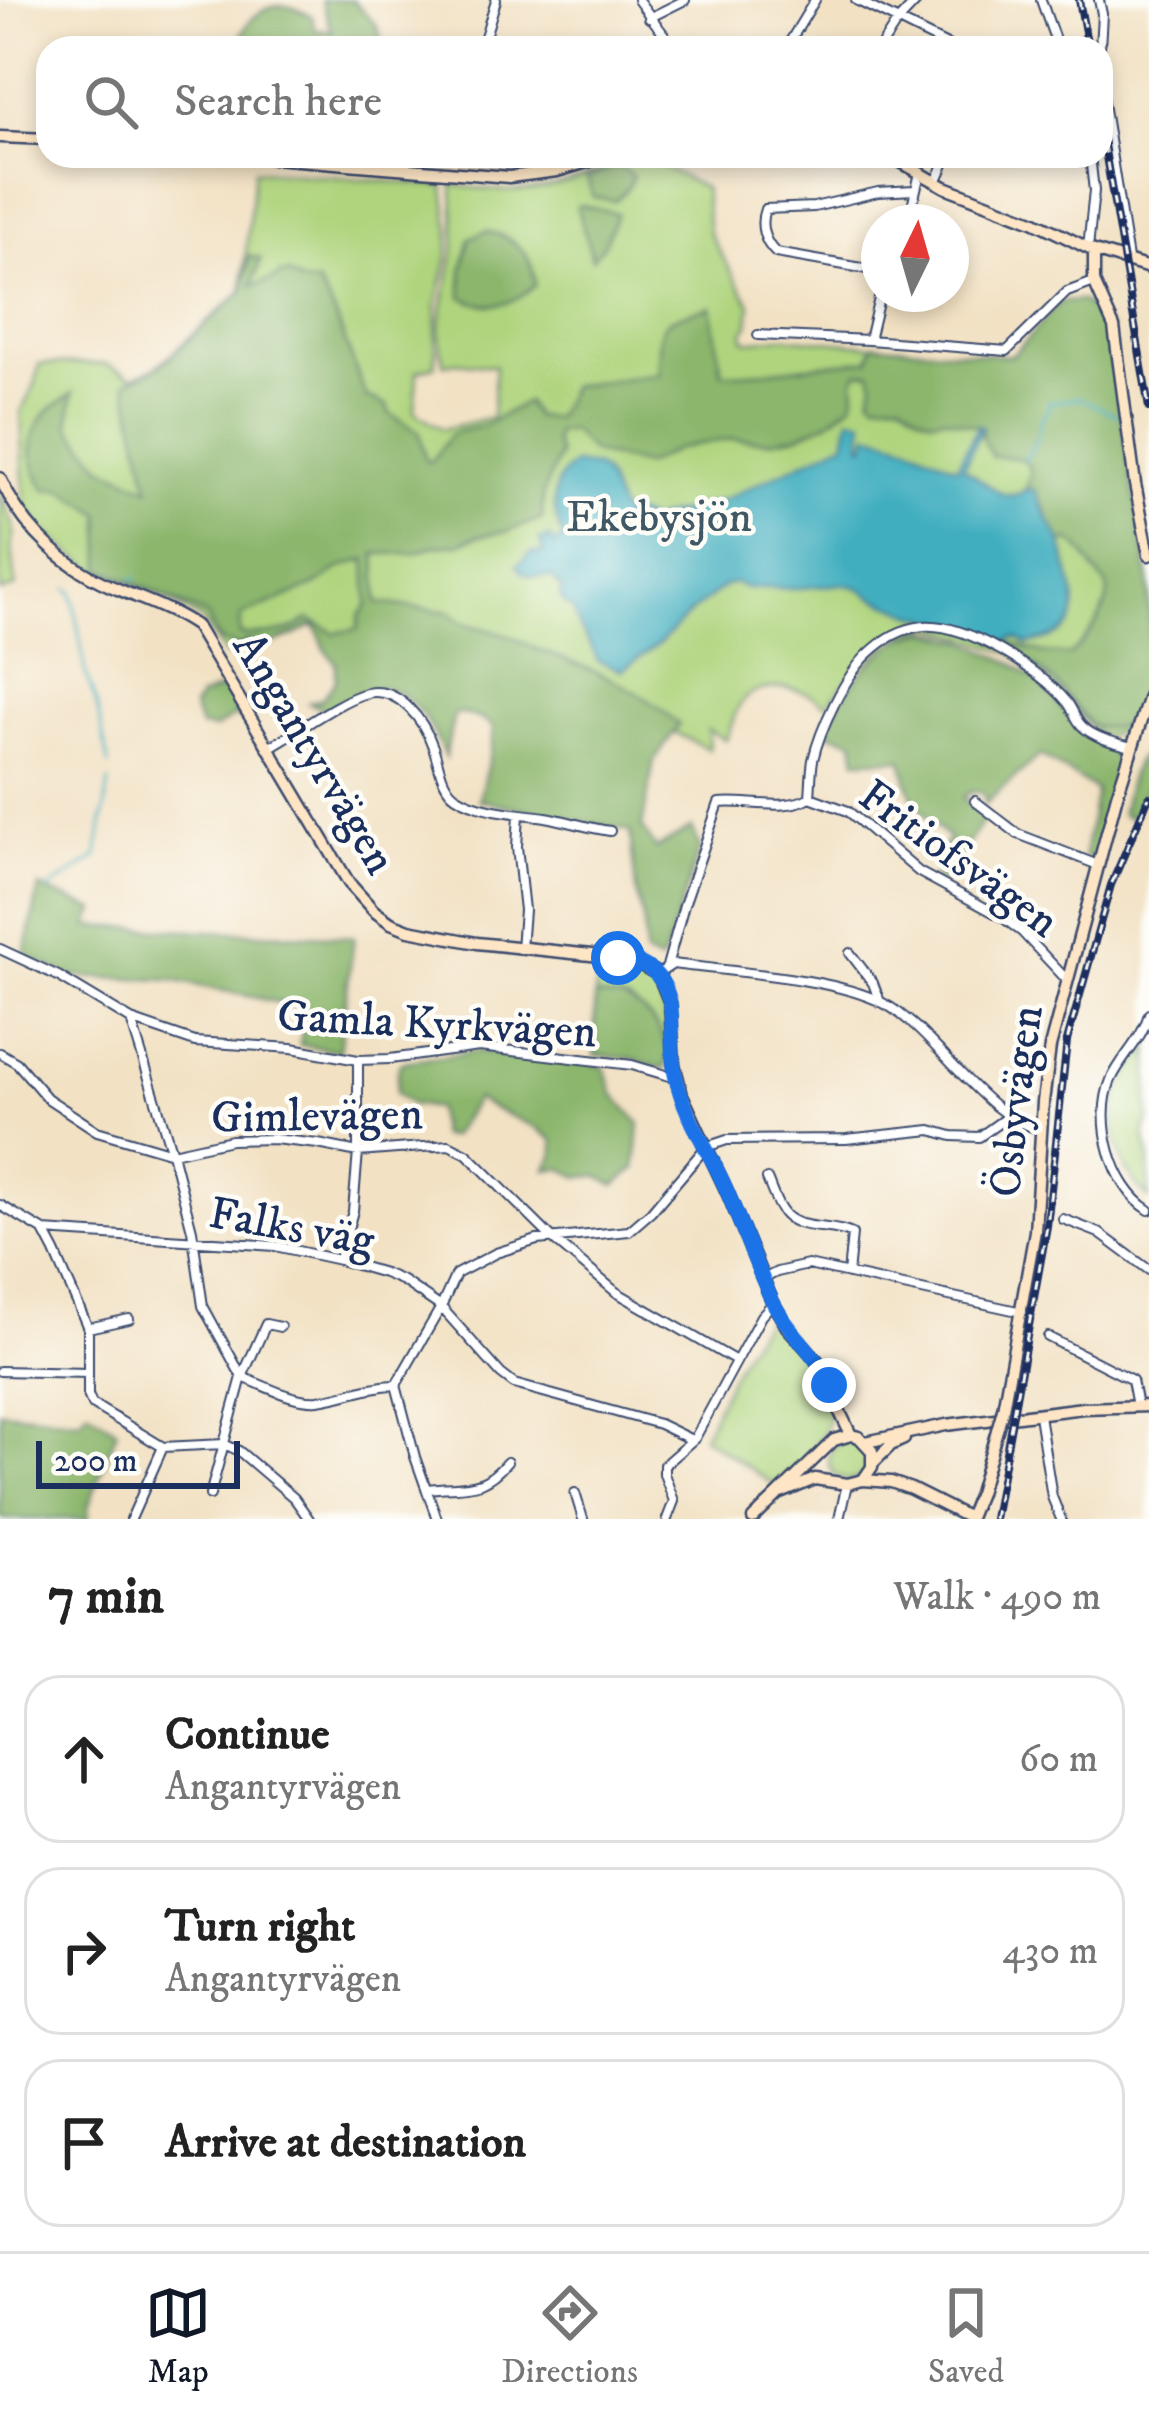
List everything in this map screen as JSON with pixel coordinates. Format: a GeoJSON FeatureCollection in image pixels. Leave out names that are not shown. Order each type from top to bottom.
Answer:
{"type":"FeatureCollection","features":[{"type":"Feature","properties":{"kind":"street"},"geometry":{"type":"LineString","coordinates":[[488,36],[496,0]]}},
{"type":"Feature","properties":{"kind":"street"},"geometry":{"type":"LineString","coordinates":[[638,0],[664,36]]}},
{"type":"Feature","properties":{"kind":"street"},"geometry":{"type":"LineString","coordinates":[[649,18],[686,0]]}},
{"type":"Feature","properties":{"kind":"street"},"geometry":{"type":"LineString","coordinates":[[794,36],[815,0]]}},
{"type":"Feature","properties":{"kind":"street"},"geometry":{"type":"LineString","coordinates":[[856,0],[927,36]]}},
{"type":"Feature","properties":{"kind":"street"},"geometry":{"type":"LineString","coordinates":[[887,36],[918,0]]}},
{"type":"Feature","properties":{"kind":"street"},"geometry":{"type":"LineString","coordinates":[[1042,0],[1052,36]]}},
{"type":"Feature","properties":{"kind":"street"},"geometry":{"type":"LineString","coordinates":[[1099,0],[1101,36]]}},
{"type":"Feature","properties":{"kind":"street"},"geometry":{"type":"LineString","coordinates":[[0,137],[36,138]]}},
{"type":"Feature","properties":{"kind":"street"},"geometry":{"type":"LineString","coordinates":[[1113,166],[1128,260]]}},
{"type":"Feature","properties":{"kind":"street"},"geometry":{"type":"LineString","coordinates":[[397,168],[509,177],[567,168]]}},
{"type":"Feature","properties":{"kind":"street"},"geometry":{"type":"LineString","coordinates":[[911,168],[1091,249],[1149,268]]}},
{"type":"Feature","properties":{"kind":"street"},"geometry":{"type":"LineString","coordinates":[[936,182],[942,168]]}},
{"type":"Feature","properties":{"kind":"street"},"geometry":{"type":"LineString","coordinates":[[1091,168],[1094,282],[1114,327],[1149,554]]}},
{"type":"Feature","properties":{"kind":"street"},"geometry":{"type":"LineString","coordinates":[[911,204],[920,173]]}},
{"type":"Feature","properties":{"kind":"street"},"geometry":{"type":"LineString","coordinates":[[861,268],[776,253],[768,246],[762,227],[765,209],[814,207],[878,192],[914,190]]}},
{"type":"Feature","properties":{"kind":"street"},"geometry":{"type":"LineString","coordinates":[[758,335],[1007,351],[1067,292],[1094,282]]}},
{"type":"Feature","properties":{"kind":"street"},"geometry":{"type":"LineString","coordinates":[[869,340],[876,312]]}},
{"type":"Feature","properties":{"kind":"street","name":"Angantyrvägen"},"geometry":{"type":"LineString","coordinates":[[0,478],[26,521],[59,556],[94,579],[196,626],[349,883],[374,911],[410,930],[477,944],[628,959],[662,971]]}},
{"type":"Feature","properties":{"kind":"street"},"geometry":{"type":"LineString","coordinates":[[891,1482],[873,1463],[866,1442],[851,1435],[824,1371],[773,1303],[676,1078],[670,1003],[662,971],[719,802],[788,803],[810,797],[813,759],[835,703],[860,662],[887,638],[930,625],[965,634],[1033,670],[1066,701],[1083,727],[1108,741],[1149,740]]}},
{"type":"Feature","properties":{"kind":"street"},"geometry":{"type":"LineString","coordinates":[[270,747],[365,693],[382,692],[405,705],[424,727],[443,779],[454,795],[470,803],[610,831]]}},
{"type":"Feature","properties":{"kind":"street","name":"Ösbyvägen"},"geometry":{"type":"LineString","coordinates":[[969,1518],[1004,1409],[1022,1312],[1035,1232],[1050,1047],[1149,696]]}},
{"type":"Feature","properties":{"kind":"street","name":"Fritiofsvägen"},"geometry":{"type":"LineString","coordinates":[[810,797],[848,811],[920,872],[1002,917],[1066,979]]}},
{"type":"Feature","properties":{"kind":"street"},"geometry":{"type":"LineString","coordinates":[[975,801],[1018,834],[1099,866]]}},
{"type":"Feature","properties":{"kind":"street"},"geometry":{"type":"LineString","coordinates":[[519,814],[521,949]]}},
{"type":"Feature","properties":{"kind":"street","name":"Gamla Kyrkvägen"},"geometry":{"type":"LineString","coordinates":[[0,949],[58,976],[130,1020],[195,1042],[292,1048],[358,1060],[479,1047],[632,1065],[676,1078]]}},
{"type":"Feature","properties":{"kind":"street"},"geometry":{"type":"LineString","coordinates":[[850,953],[873,983],[880,1001]]}},
{"type":"Feature","properties":{"kind":"street"},"geometry":{"type":"LineString","coordinates":[[662,971],[674,964],[817,984],[880,1001],[899,1012],[1010,1115],[1028,1127],[1042,1129]]}},
{"type":"Feature","properties":{"kind":"street"},"geometry":{"type":"LineString","coordinates":[[1149,1014],[1106,1095],[1114,1167],[1126,1189],[1149,1210]]}},
{"type":"Feature","properties":{"kind":"street"},"geometry":{"type":"LineString","coordinates":[[130,1020],[194,1240],[203,1306],[242,1377],[301,1399],[319,1400],[396,1385]]}},
{"type":"Feature","properties":{"kind":"street","name":"Gimlevägen"},"geometry":{"type":"LineString","coordinates":[[0,1053],[17,1063],[47,1098],[97,1131],[172,1154],[231,1140],[274,1139],[358,1152],[449,1145],[467,1154],[554,1240],[616,1292],[736,1361]]}},
{"type":"Feature","properties":{"kind":"street"},"geometry":{"type":"LineString","coordinates":[[340,1259],[353,1211],[358,1060]]}},
{"type":"Feature","properties":{"kind":"street"},"geometry":{"type":"LineString","coordinates":[[437,1519],[396,1385],[456,1274],[496,1252],[537,1240],[629,1232],[706,1148],[727,1140],[846,1139],[931,1130],[979,1136],[1010,1115]]}},
{"type":"Feature","properties":{"kind":"street"},"geometry":{"type":"LineString","coordinates":[[767,1179],[792,1221],[852,1234],[848,1274]]}},
{"type":"Feature","properties":{"kind":"street"},"geometry":{"type":"LineString","coordinates":[[0,1205],[44,1231],[88,1328],[92,1404],[163,1447],[224,1444],[239,1451],[294,1498],[309,1519]]}},
{"type":"Feature","properties":{"kind":"street"},"geometry":{"type":"LineString","coordinates":[[1063,1219],[1099,1233],[1149,1270]]}},
{"type":"Feature","properties":{"kind":"street","name":"Falks väg"},"geometry":{"type":"LineString","coordinates":[[44,1231],[275,1246],[340,1259],[403,1281],[441,1307],[514,1384],[644,1419],[692,1440]]}},
{"type":"Feature","properties":{"kind":"street"},"geometry":{"type":"LineString","coordinates":[[763,1279],[808,1265],[1022,1312]]}},
{"type":"Feature","properties":{"kind":"street"},"geometry":{"type":"LineString","coordinates":[[667,1519],[674,1502],[664,1465],[692,1440],[761,1316],[773,1303]]}},
{"type":"Feature","properties":{"kind":"street"},"geometry":{"type":"LineString","coordinates":[[88,1328],[129,1319]]}},
{"type":"Feature","properties":{"kind":"street"},"geometry":{"type":"LineString","coordinates":[[210,1495],[242,1377],[266,1324],[280,1327]]}},
{"type":"Feature","properties":{"kind":"street"},"geometry":{"type":"LineString","coordinates":[[866,1442],[946,1425],[1083,1408],[1143,1406],[1132,1380],[1048,1336]]}},
{"type":"Feature","properties":{"kind":"street"},"geometry":{"type":"LineString","coordinates":[[0,1371],[88,1373]]}},
{"type":"Feature","properties":{"kind":"street"},"geometry":{"type":"LineString","coordinates":[[832,1398],[826,1467],[843,1483]]}},
{"type":"Feature","properties":{"kind":"street"},"geometry":{"type":"LineString","coordinates":[[1039,1414],[1060,1519]]}},
{"type":"Feature","properties":{"kind":"street"},"geometry":{"type":"LineString","coordinates":[[863,1480],[892,1445],[917,1431]]}},
{"type":"Feature","properties":{"kind":"street"},"geometry":{"type":"LineString","coordinates":[[753,1519],[831,1444],[851,1435]]}},
{"type":"Feature","properties":{"kind":"street"},"geometry":{"type":"LineString","coordinates":[[131,1519],[163,1447]]}},
{"type":"Feature","properties":{"kind":"street"},"geometry":{"type":"LineString","coordinates":[[427,1489],[482,1484],[507,1462]]}},
{"type":"Feature","properties":{"kind":"street"},"geometry":{"type":"LineString","coordinates":[[781,1492],[815,1479],[891,1482],[969,1518]]}},
{"type":"Feature","properties":{"kind":"street"},"geometry":{"type":"LineString","coordinates":[[839,1519],[843,1483]]}},
{"type":"Feature","properties":{"kind":"street"},"geometry":{"type":"LineString","coordinates":[[575,1493],[584,1519]]}},
{"type":"Feature","properties":{"kind":"green space"},"geometry":{"type":"Polygon","coordinates":[[[321,0],[353,0],[380,36],[242,36],[253,18],[267,9],[288,6],[312,16],[315,30],[332,31],[321,0]]]}},
{"type":"Feature","properties":{"kind":"green space","name":"Ekebysjön"},"geometry":{"type":"Polygon","coordinates":[[[606,168],[665,168],[704,188],[709,233],[751,305],[744,331],[748,341],[781,337],[1002,357],[1013,354],[1063,303],[1087,304],[1097,318],[1149,587],[1149,685],[1145,694],[1137,696],[1123,731],[1104,736],[1095,732],[1046,679],[1012,653],[932,626],[891,638],[828,703],[782,688],[748,696],[726,740],[708,730],[709,749],[637,715],[321,635],[311,624],[275,641],[251,640],[225,655],[202,620],[97,570],[44,530],[25,505],[21,412],[39,364],[106,364],[133,377],[156,367],[242,291],[254,170],[444,186],[450,233],[437,304],[435,366],[417,371],[415,412],[443,429],[492,417],[495,366],[444,364],[440,331],[455,242],[453,185],[532,190],[606,168]]]}},
{"type":"Feature","properties":{"kind":"green space"},"geometry":{"type":"Polygon","coordinates":[[[612,168],[632,175],[615,201],[593,197],[587,178],[612,168]]]}},
{"type":"Feature","properties":{"kind":"green space"},"geometry":{"type":"Polygon","coordinates":[[[577,206],[617,213],[592,259],[577,206]]]}},
{"type":"Feature","properties":{"kind":"green space"},"geometry":{"type":"Polygon","coordinates":[[[486,231],[514,243],[531,264],[535,285],[510,302],[482,304],[462,297],[470,238],[486,231]]]}},
{"type":"Feature","properties":{"kind":"green space"},"geometry":{"type":"Polygon","coordinates":[[[249,256],[261,259],[252,286],[280,274],[318,284],[335,314],[366,397],[387,405],[389,413],[419,432],[426,461],[432,461],[452,433],[485,425],[526,402],[535,417],[555,418],[571,386],[659,374],[664,325],[711,307],[722,373],[740,373],[869,360],[874,344],[1012,356],[1060,302],[1082,301],[1109,327],[1149,580],[1149,676],[1143,695],[1121,727],[1090,725],[1055,682],[1005,642],[1069,655],[1102,614],[1107,587],[1077,547],[1060,540],[1035,490],[1025,490],[1030,471],[1024,461],[992,457],[982,427],[920,415],[901,400],[876,401],[871,397],[871,372],[858,372],[852,403],[828,422],[796,436],[693,445],[645,465],[591,452],[572,431],[556,432],[559,455],[543,493],[542,519],[416,553],[376,554],[378,603],[449,612],[469,625],[508,635],[614,680],[679,725],[654,761],[642,827],[656,849],[692,828],[700,848],[659,962],[645,955],[630,831],[479,800],[493,727],[480,719],[454,714],[445,757],[418,710],[397,693],[365,690],[327,711],[309,703],[322,699],[336,680],[336,663],[315,625],[270,645],[248,641],[238,647],[219,641],[207,616],[102,568],[101,514],[62,489],[47,490],[40,480],[31,450],[36,429],[49,410],[73,393],[69,426],[102,466],[149,488],[126,382],[160,366],[243,291],[249,256]],[[366,559],[241,617],[240,635],[276,633],[309,619],[335,633],[357,629],[368,605],[366,559]]]}},
{"type":"Feature","properties":{"kind":"green space"},"geometry":{"type":"Polygon","coordinates":[[[0,493],[15,529],[16,587],[0,592],[0,493]]]}},
{"type":"Feature","properties":{"kind":"green space"},"geometry":{"type":"Polygon","coordinates":[[[929,631],[965,641],[1012,663],[1039,682],[1080,731],[1121,754],[1097,861],[1084,856],[1096,790],[1040,755],[985,804],[981,792],[963,798],[986,817],[942,882],[933,878],[949,857],[942,849],[949,839],[917,804],[902,759],[857,760],[854,740],[828,733],[842,700],[865,668],[895,643],[929,631]]]}},
{"type":"Feature","properties":{"kind":"green space"},"geometry":{"type":"Polygon","coordinates":[[[227,686],[243,720],[234,716],[215,729],[200,727],[193,708],[200,697],[227,686]]]}},
{"type":"Feature","properties":{"kind":"green space"},"geometry":{"type":"Polygon","coordinates":[[[1149,749],[1149,783],[1131,818],[1122,815],[1133,768],[1149,749]]]}},
{"type":"Feature","properties":{"kind":"green space"},"geometry":{"type":"Polygon","coordinates":[[[39,887],[95,910],[89,926],[354,937],[339,1051],[300,1045],[306,1008],[171,980],[71,977],[25,955],[39,887]]]}},
{"type":"Feature","properties":{"kind":"green space"},"geometry":{"type":"Polygon","coordinates":[[[599,962],[634,969],[654,984],[663,1007],[667,1042],[643,1012],[595,996],[599,962]]]}},
{"type":"Feature","properties":{"kind":"green space"},"geometry":{"type":"Polygon","coordinates":[[[595,996],[624,1000],[651,1019],[667,1049],[665,1069],[595,1055],[595,996]]]}},
{"type":"Feature","properties":{"kind":"green space"},"geometry":{"type":"Polygon","coordinates":[[[1149,1046],[1145,1132],[1149,1199],[1123,1161],[1115,1116],[1122,1086],[1149,1046]]]}},
{"type":"Feature","properties":{"kind":"green space"},"geometry":{"type":"Polygon","coordinates":[[[479,1051],[605,1068],[614,1094],[640,1124],[636,1169],[615,1185],[597,1176],[580,1177],[560,1168],[546,1170],[554,1155],[554,1141],[526,1123],[476,1099],[451,1137],[440,1136],[436,1108],[411,1104],[396,1093],[399,1065],[404,1062],[479,1051]]]}},
{"type":"Feature","properties":{"kind":"green space"},"geometry":{"type":"Polygon","coordinates":[[[767,1319],[809,1359],[826,1387],[829,1403],[828,1419],[809,1455],[773,1484],[703,1437],[739,1361],[767,1319]]]}},
{"type":"Feature","properties":{"kind":"green space"},"geometry":{"type":"Polygon","coordinates":[[[88,1410],[117,1430],[88,1507],[89,1519],[5,1519],[0,1515],[0,1411],[80,1420],[88,1410]]]}},
{"type":"Feature","properties":{"kind":"green space"},"geometry":{"type":"Polygon","coordinates":[[[849,1440],[863,1446],[869,1460],[863,1474],[849,1480],[835,1474],[829,1460],[835,1446],[849,1440]]]}},
{"type":"Feature","properties":{"kind":"water","name":"Ekebysjön"},"geometry":{"type":"Polygon","coordinates":[[[850,417],[864,420],[862,445],[869,433],[957,467],[978,425],[982,427],[963,468],[1001,493],[1035,490],[1062,544],[1072,585],[1074,611],[1066,628],[1027,644],[1016,638],[1005,642],[913,614],[843,584],[747,588],[735,583],[726,585],[622,670],[598,661],[552,577],[527,575],[517,565],[532,552],[543,551],[540,540],[550,537],[553,544],[563,540],[555,489],[574,464],[596,467],[604,474],[623,516],[633,513],[650,520],[723,500],[845,442],[850,417]]]}},
{"type":"Feature","properties":{"kind":"waterway"},"geometry":{"type":"LineString","coordinates":[[1025,460],[1042,417],[1050,409],[1048,402],[1080,398],[1116,415]]}},
{"type":"Feature","properties":{"kind":"waterway"},"geometry":{"type":"LineString","coordinates":[[132,579],[137,578]]}},
{"type":"Feature","properties":{"kind":"waterway"},"geometry":{"type":"LineString","coordinates":[[67,589],[72,591],[109,765]]}},
{"type":"Feature","properties":{"kind":"waterway"},"geometry":{"type":"LineString","coordinates":[[47,890],[97,857],[109,782]]}},
{"type":"Feature","properties":{"kind":"railway"},"geometry":{"type":"LineString","coordinates":[[1079,0],[1086,36]]}},
{"type":"Feature","properties":{"kind":"railway"},"geometry":{"type":"LineString","coordinates":[[1108,168],[1149,408]]}},
{"type":"Feature","properties":{"kind":"railway"},"geometry":{"type":"LineString","coordinates":[[994,1519],[1047,1226],[1067,1041],[1111,885],[1149,797]]}},
{"type":"Feature","properties":{"kind":"route"},"geometry":{"type":"LineString","coordinates":[[618,958],[647,966],[666,988],[682,1095],[773,1303],[816,1359],[829,1385]]}}]}
